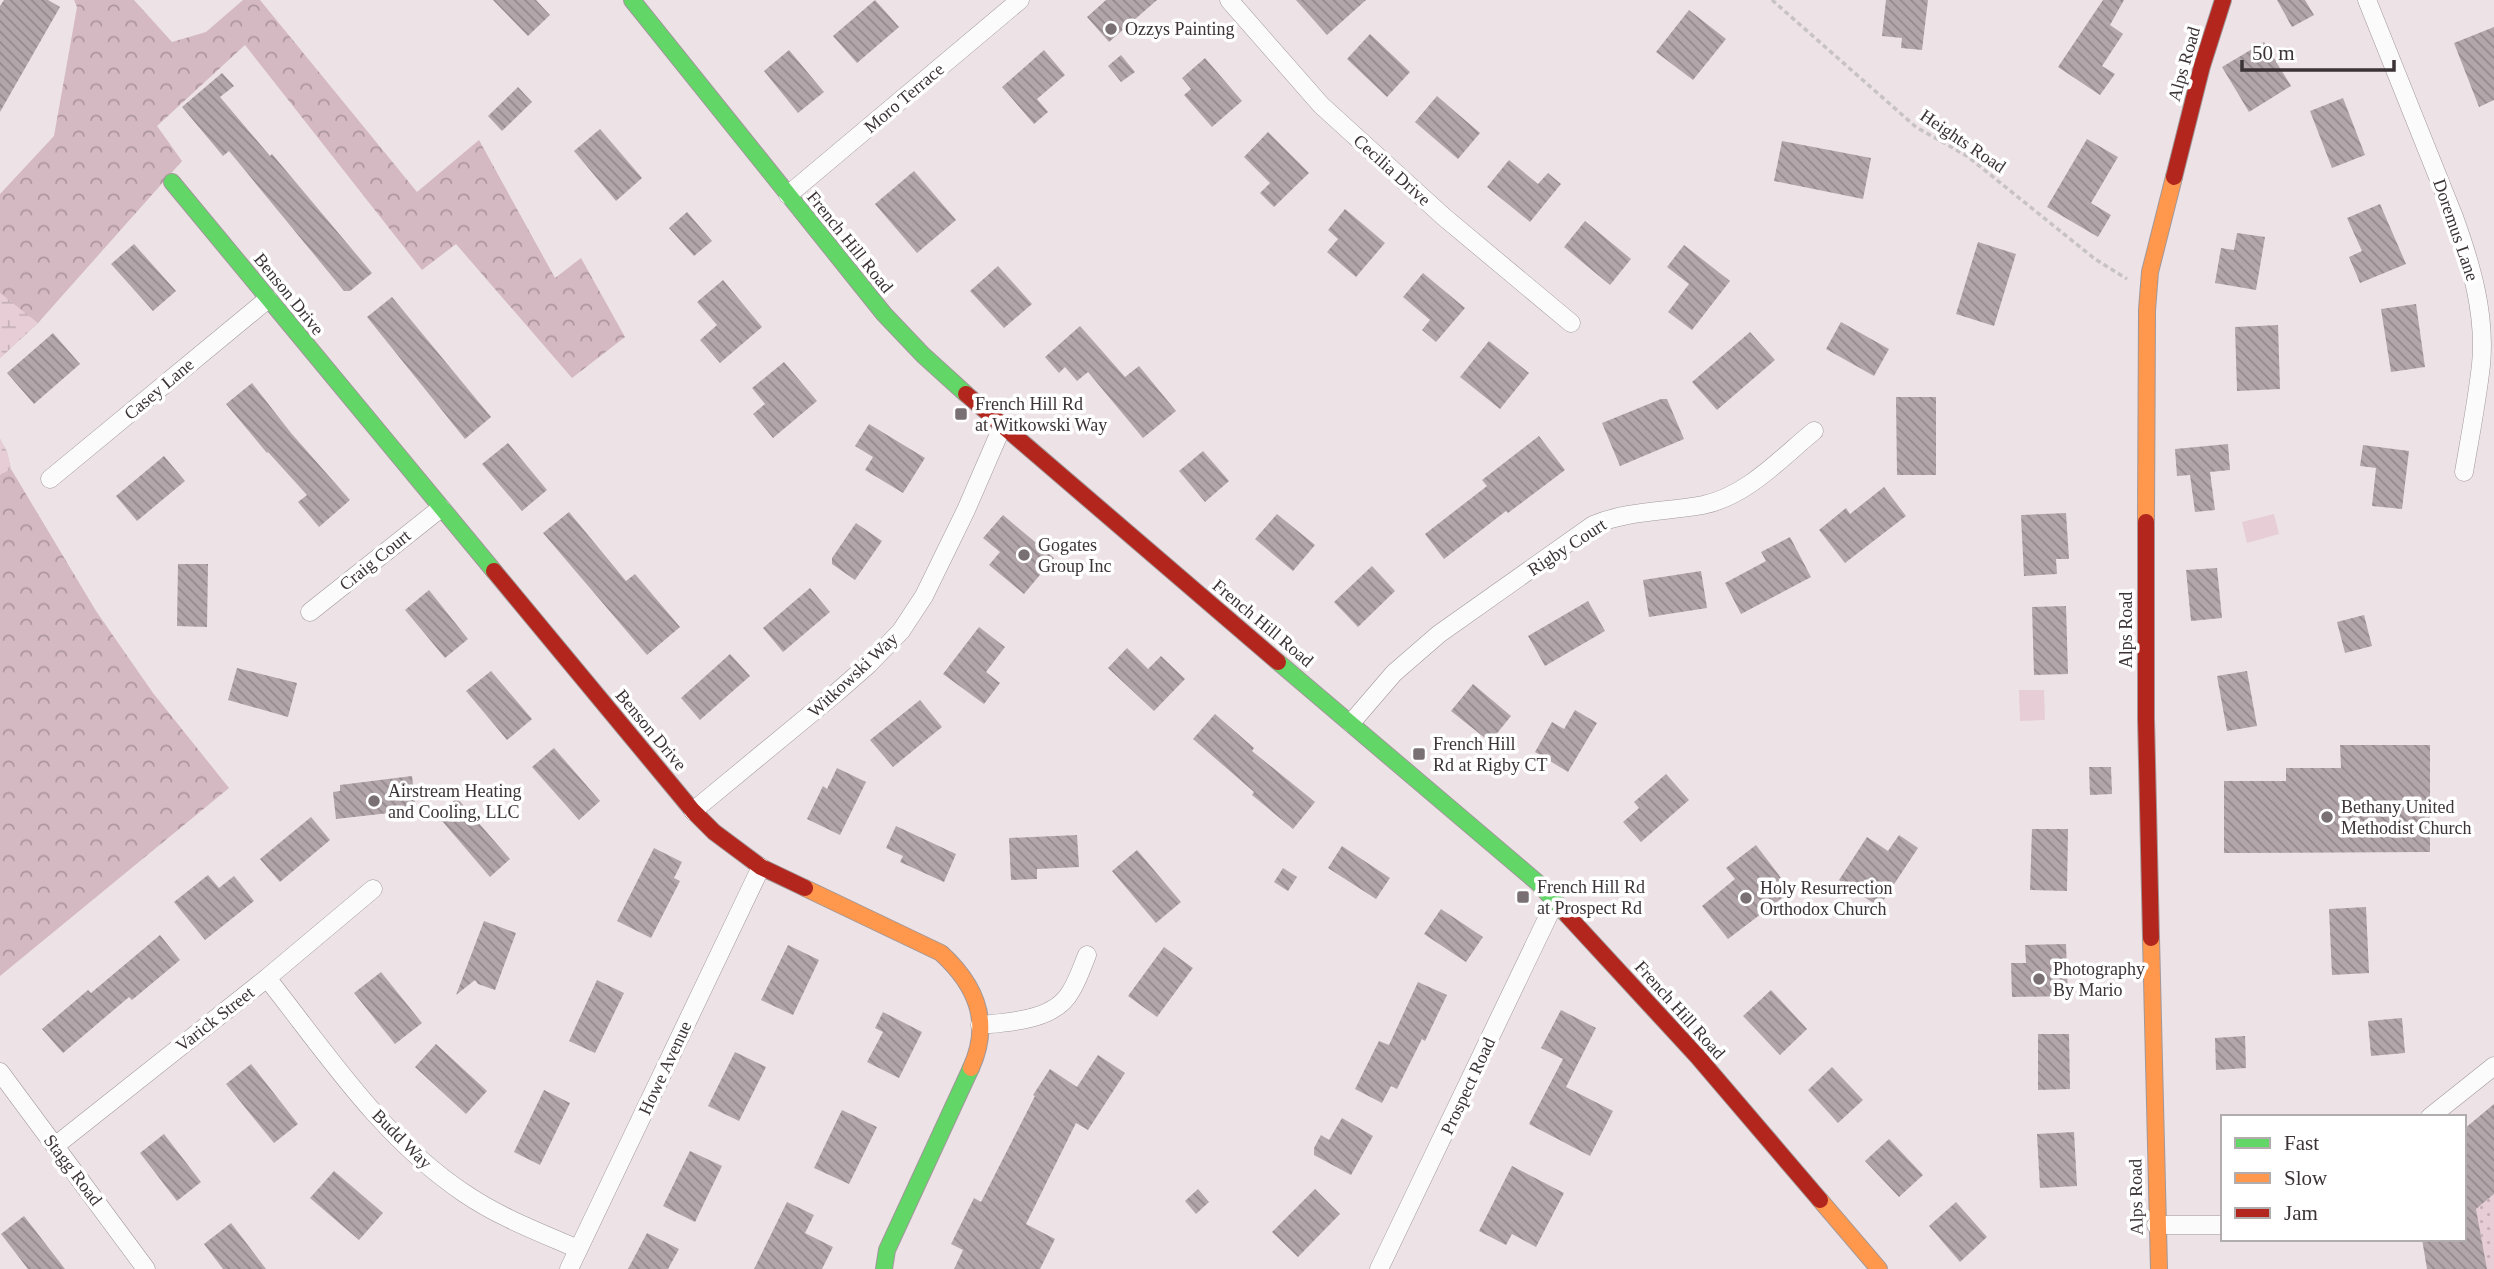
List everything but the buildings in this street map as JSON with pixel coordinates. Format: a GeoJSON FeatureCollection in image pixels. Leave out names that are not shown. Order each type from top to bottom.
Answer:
{"type":"FeatureCollection","features":[{"type":"Feature","properties":{"kind":"main road","name":"French Hill Road"},"geometry":{"type":"LineString","coordinates":[[632,0],[884,314],[923,355],[1002,427],[1538,883],[1697,1056],[1878,1269]]}},
{"type":"Feature","properties":{"kind":"main road","name":"Alps Road"},"geometry":{"type":"LineString","coordinates":[[2159,1269],[2146,719],[2145,391],[2148,292],[2150,272],[2202,66],[2223,0]]}},
{"type":"Feature","properties":{"kind":"main road","name":"Benson Drive"},"geometry":{"type":"LineString","coordinates":[[172,182],[694,811],[723,840],[761,867],[942,953],[968,981],[977,1000],[980,1026],[975,1059],[887,1250],[884,1269]]}},
{"type":"Feature","properties":{"kind":"street","name":"Moro Terrace"},"geometry":{"type":"LineString","coordinates":[[788,195],[1020,0]]}},
{"type":"Feature","properties":{"kind":"street","name":"Cecilia Drive"},"geometry":{"type":"LineString","coordinates":[[1229,0],[1321,105],[1349,132],[1444,217],[1571,323]]}},
{"type":"Feature","properties":{"kind":"street","name":"Doremus Lane"},"geometry":{"type":"LineString","coordinates":[[2367,0],[2458,229],[2476,290],[2481,327],[2481,363],[2464,472]]}},
{"type":"Feature","properties":{"kind":"street","name":"Casey Lane"},"geometry":{"type":"LineString","coordinates":[[50,479],[268,299]]}},
{"type":"Feature","properties":{"kind":"street","name":"Witkowski Way"},"geometry":{"type":"LineString","coordinates":[[694,811],[836,693],[901,631],[942,559],[1002,427]]}},
{"type":"Feature","properties":{"kind":"street","name":"Rigby Court"},"geometry":{"type":"LineString","coordinates":[[1351,723],[1394,673],[1439,634],[1593,525],[1614,517],[1704,505],[1727,497],[1748,485],[1814,431]]}},
{"type":"Feature","properties":{"kind":"street","name":"Craig Court"},"geometry":{"type":"LineString","coordinates":[[310,612],[440,508]]}},
{"type":"Feature","properties":{"kind":"street","name":"Howe Avenue"},"geometry":{"type":"LineString","coordinates":[[569,1269],[761,867]]}},
{"type":"Feature","properties":{"kind":"street","name":"Varick Street"},"geometry":{"type":"LineString","coordinates":[[55,1146],[373,890]]}},
{"type":"Feature","properties":{"kind":"street","name":"Prospect Road"},"geometry":{"type":"LineString","coordinates":[[1379,1269],[1555,901]]}},
{"type":"Feature","properties":{"kind":"street"},"geometry":{"type":"LineString","coordinates":[[980,1026],[1027,1020],[1047,1012],[1070,994],[1087,955]]}},
{"type":"Feature","properties":{"kind":"street","name":"Budd Way"},"geometry":{"type":"LineString","coordinates":[[267,978],[362,1099],[428,1166],[503,1216],[578,1249]]}},
{"type":"Feature","properties":{"kind":"street"},"geometry":{"type":"LineString","coordinates":[[2433,1115],[2494,1066]]}},
{"type":"Feature","properties":{"kind":"street","name":"Stagg Road"},"geometry":{"type":"LineString","coordinates":[[0,1072],[146,1269]]}},
{"type":"Feature","properties":{"kind":"street"},"geometry":{"type":"LineString","coordinates":[[2156,1225],[2221,1225]]}},
{"type":"Feature","properties":{"kind":"path","name":"Heights Road"},"geometry":{"type":"LineString","coordinates":[[1772,0],[1916,127],[1967,156],[2095,259],[2148,292]]}},
{"type":"Feature","properties":{"kind":"green space"},"geometry":{"type":"Polygon","coordinates":[[[74,0],[134,0],[172,42],[206,32],[243,0],[260,0],[417,192],[479,140],[555,278],[581,258],[625,337],[572,378],[456,244],[422,270],[245,45],[157,126],[182,161],[38,323],[0,358],[0,194],[54,136],[77,7],[74,0]]]}},
{"type":"Feature","properties":{"kind":"green space"},"geometry":{"type":"Polygon","coordinates":[[[0,293],[38,323],[0,358],[0,293]]]}},
{"type":"Feature","properties":{"kind":"green space"},"geometry":{"type":"Polygon","coordinates":[[[0,439],[11,469],[96,611],[153,693],[229,788],[0,976],[0,439]]]}},
{"type":"Feature","properties":{"kind":"green space"},"geometry":{"type":"Polygon","coordinates":[[[0,439],[11,469],[0,475],[0,439]]]}},
{"type":"Feature","properties":{"kind":"green space"},"geometry":{"type":"Polygon","coordinates":[[[2274,514],[2279,534],[2247,543],[2242,522],[2274,514]]]}},
{"type":"Feature","properties":{"kind":"green space"},"geometry":{"type":"Polygon","coordinates":[[[2019,690],[2044,690],[2045,720],[2020,721],[2019,690]]]}},
{"type":"Feature","properties":{"kind":"green space"},"geometry":{"type":"Polygon","coordinates":[[[2494,1194],[2494,1269],[2487,1269],[2476,1209],[2494,1194]]]}},
{"type":"Feature","properties":{"kind":"traffic: fast"},"geometry":{"type":"LineString","coordinates":[[632,0],[884,314],[923,355],[966,394]]}},
{"type":"Feature","properties":{"kind":"traffic: fast"},"geometry":{"type":"LineString","coordinates":[[172,182],[494,571]]}},
{"type":"Feature","properties":{"kind":"traffic: fast"},"geometry":{"type":"LineString","coordinates":[[1278,662],[1538,883],[1567,915]]}},
{"type":"Feature","properties":{"kind":"traffic: fast"},"geometry":{"type":"LineString","coordinates":[[884,1269],[887,1250],[971,1068]]}},
{"type":"Feature","properties":{"kind":"traffic: slow"},"geometry":{"type":"LineString","coordinates":[[2146,522],[2147,310],[2150,272],[2174,177]]}},
{"type":"Feature","properties":{"kind":"traffic: slow"},"geometry":{"type":"LineString","coordinates":[[805,888],[941,953],[953,965],[971,991],[980,1020],[980,1035],[971,1068]]}},
{"type":"Feature","properties":{"kind":"traffic: slow"},"geometry":{"type":"LineString","coordinates":[[2151,938],[2159,1269]]}},
{"type":"Feature","properties":{"kind":"traffic: slow"},"geometry":{"type":"LineString","coordinates":[[1820,1200],[1879,1269]]}},
{"type":"Feature","properties":{"kind":"traffic: jam"},"geometry":{"type":"LineString","coordinates":[[2174,177],[2202,66],[2223,0]]}},
{"type":"Feature","properties":{"kind":"traffic: jam"},"geometry":{"type":"LineString","coordinates":[[966,394],[1278,662]]}},
{"type":"Feature","properties":{"kind":"traffic: jam"},"geometry":{"type":"LineString","coordinates":[[2146,522],[2146,718],[2151,938]]}},
{"type":"Feature","properties":{"kind":"traffic: jam"},"geometry":{"type":"LineString","coordinates":[[494,571],[693,811],[714,832],[761,867],[805,888]]}},
{"type":"Feature","properties":{"kind":"traffic: jam"},"geometry":{"type":"LineString","coordinates":[[1567,915],[1697,1056],[1820,1200]]}},
{"type":"Feature","properties":{"kind":"place","name":"Ozzys Painting"},"geometry":{"type":"Point","coordinates":[1111,29]}},
{"type":"Feature","properties":{"kind":"place","name":"French Hill Rd at Witkowski Way"},"geometry":{"type":"Point","coordinates":[961,414]}},
{"type":"Feature","properties":{"kind":"place","name":"Gogates Group Inc"},"geometry":{"type":"Point","coordinates":[1024,555]}},
{"type":"Feature","properties":{"kind":"place","name":"French Hill Rd at Rigby CT"},"geometry":{"type":"Point","coordinates":[1419,754]}},
{"type":"Feature","properties":{"kind":"place","name":"Airstream Heating and Cooling, LLC"},"geometry":{"type":"Point","coordinates":[374,801]}},
{"type":"Feature","properties":{"kind":"place","name":"Bethany United Methodist Church"},"geometry":{"type":"Point","coordinates":[2327,817]}},
{"type":"Feature","properties":{"kind":"place","name":"French Hill Rd at Prospect Rd"},"geometry":{"type":"Point","coordinates":[1523,897]}},
{"type":"Feature","properties":{"kind":"place","name":"Holy Resurrection Orthodox Church"},"geometry":{"type":"Point","coordinates":[1746,898]}},
{"type":"Feature","properties":{"kind":"place","name":"Photography By Mario"},"geometry":{"type":"Point","coordinates":[2039,979]}}]}
